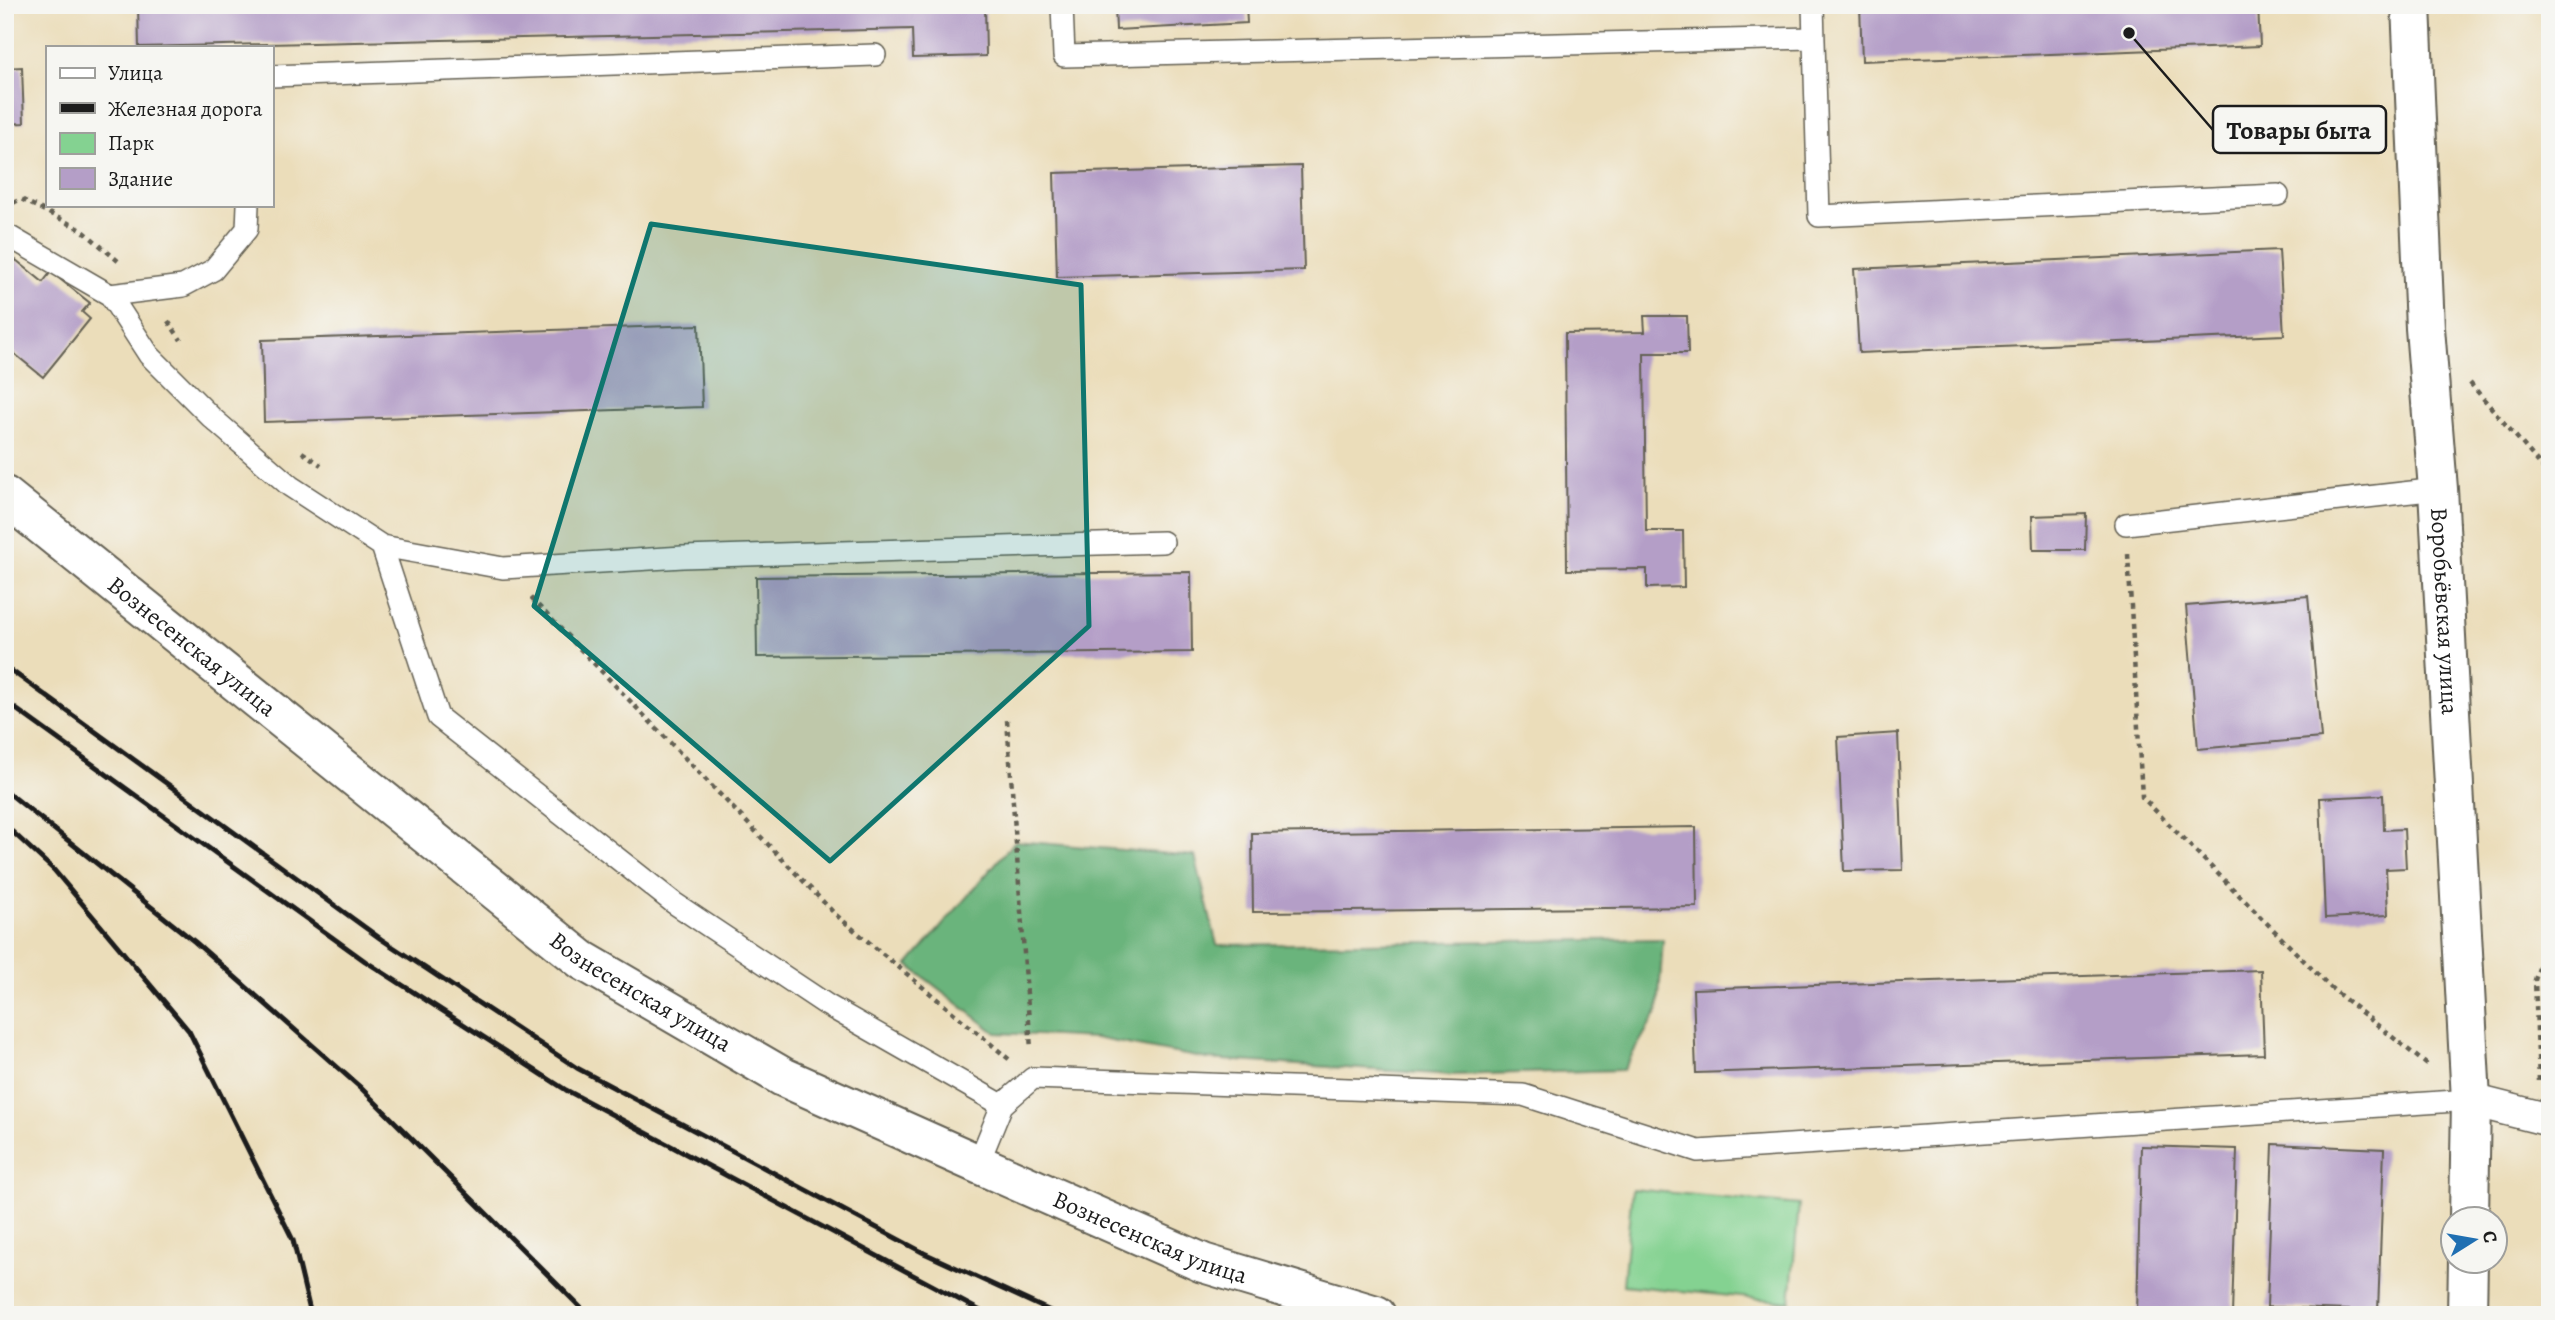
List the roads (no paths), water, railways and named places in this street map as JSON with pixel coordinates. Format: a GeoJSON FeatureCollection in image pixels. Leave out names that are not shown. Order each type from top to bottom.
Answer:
{"type":"FeatureCollection","features":[{"type":"Feature","properties":{"kind":"main road","name":"Воробьёвская улица"},"geometry":{"type":"LineString","coordinates":[[2411,5],[2425,328],[2438,489],[2471,1100],[2469,1204]]}},
{"type":"Feature","properties":{"kind":"main road","name":"Вознесенская улица"},"geometry":{"type":"LineString","coordinates":[[5,496],[582,960],[783,1077],[1203,1264],[1377,1315]]}},
{"type":"Feature","properties":{"kind":"main road"},"geometry":{"type":"LineString","coordinates":[[2467,1315],[2468,1274]]}},
{"type":"Feature","properties":{"kind":"street"},"geometry":{"type":"LineString","coordinates":[[2471,1100],[2546,1119]]}},
{"type":"Feature","properties":{"kind":"lane"},"geometry":{"type":"LineString","coordinates":[[1062,5],[1065,56],[1812,38]]}},
{"type":"Feature","properties":{"kind":"lane"},"geometry":{"type":"LineString","coordinates":[[1813,5],[1819,216],[2278,195]]}},
{"type":"Feature","properties":{"kind":"lane"},"geometry":{"type":"LineString","coordinates":[[273,76],[875,55]]}},
{"type":"Feature","properties":{"kind":"lane"},"geometry":{"type":"LineString","coordinates":[[110,295],[183,286],[213,270],[247,229],[248,206]]}},
{"type":"Feature","properties":{"kind":"lane"},"geometry":{"type":"LineString","coordinates":[[5,234],[110,295],[149,355],[211,417],[290,486],[382,546],[503,568],[683,557],[1163,542]]}},
{"type":"Feature","properties":{"kind":"lane"},"geometry":{"type":"LineString","coordinates":[[2126,524],[2438,489]]}},
{"type":"Feature","properties":{"kind":"lane"},"geometry":{"type":"LineString","coordinates":[[382,546],[438,717],[674,902],[827,1004],[1002,1105]]}},
{"type":"Feature","properties":{"kind":"lane"},"geometry":{"type":"LineString","coordinates":[[978,1164],[1002,1105],[1032,1078],[1523,1095],[1698,1151],[2471,1100]]}},
{"type":"Feature","properties":{"kind":"railway"},"geometry":{"type":"LineString","coordinates":[[5,666],[381,939],[577,1068],[924,1253],[1059,1315]]}},
{"type":"Feature","properties":{"kind":"railway"},"geometry":{"type":"LineString","coordinates":[[5,701],[365,961],[566,1090],[988,1315]]}},
{"type":"Feature","properties":{"kind":"railway"},"geometry":{"type":"LineString","coordinates":[[5,790],[195,942],[361,1088],[588,1315]]}},
{"type":"Feature","properties":{"kind":"railway"},"geometry":{"type":"LineString","coordinates":[[5,825],[54,870],[189,1031],[293,1240],[311,1315]]}},
{"type":"Feature","properties":{"kind":"place","name":"Товары быта"},"geometry":{"type":"Point","coordinates":[2129,33]}}]}
